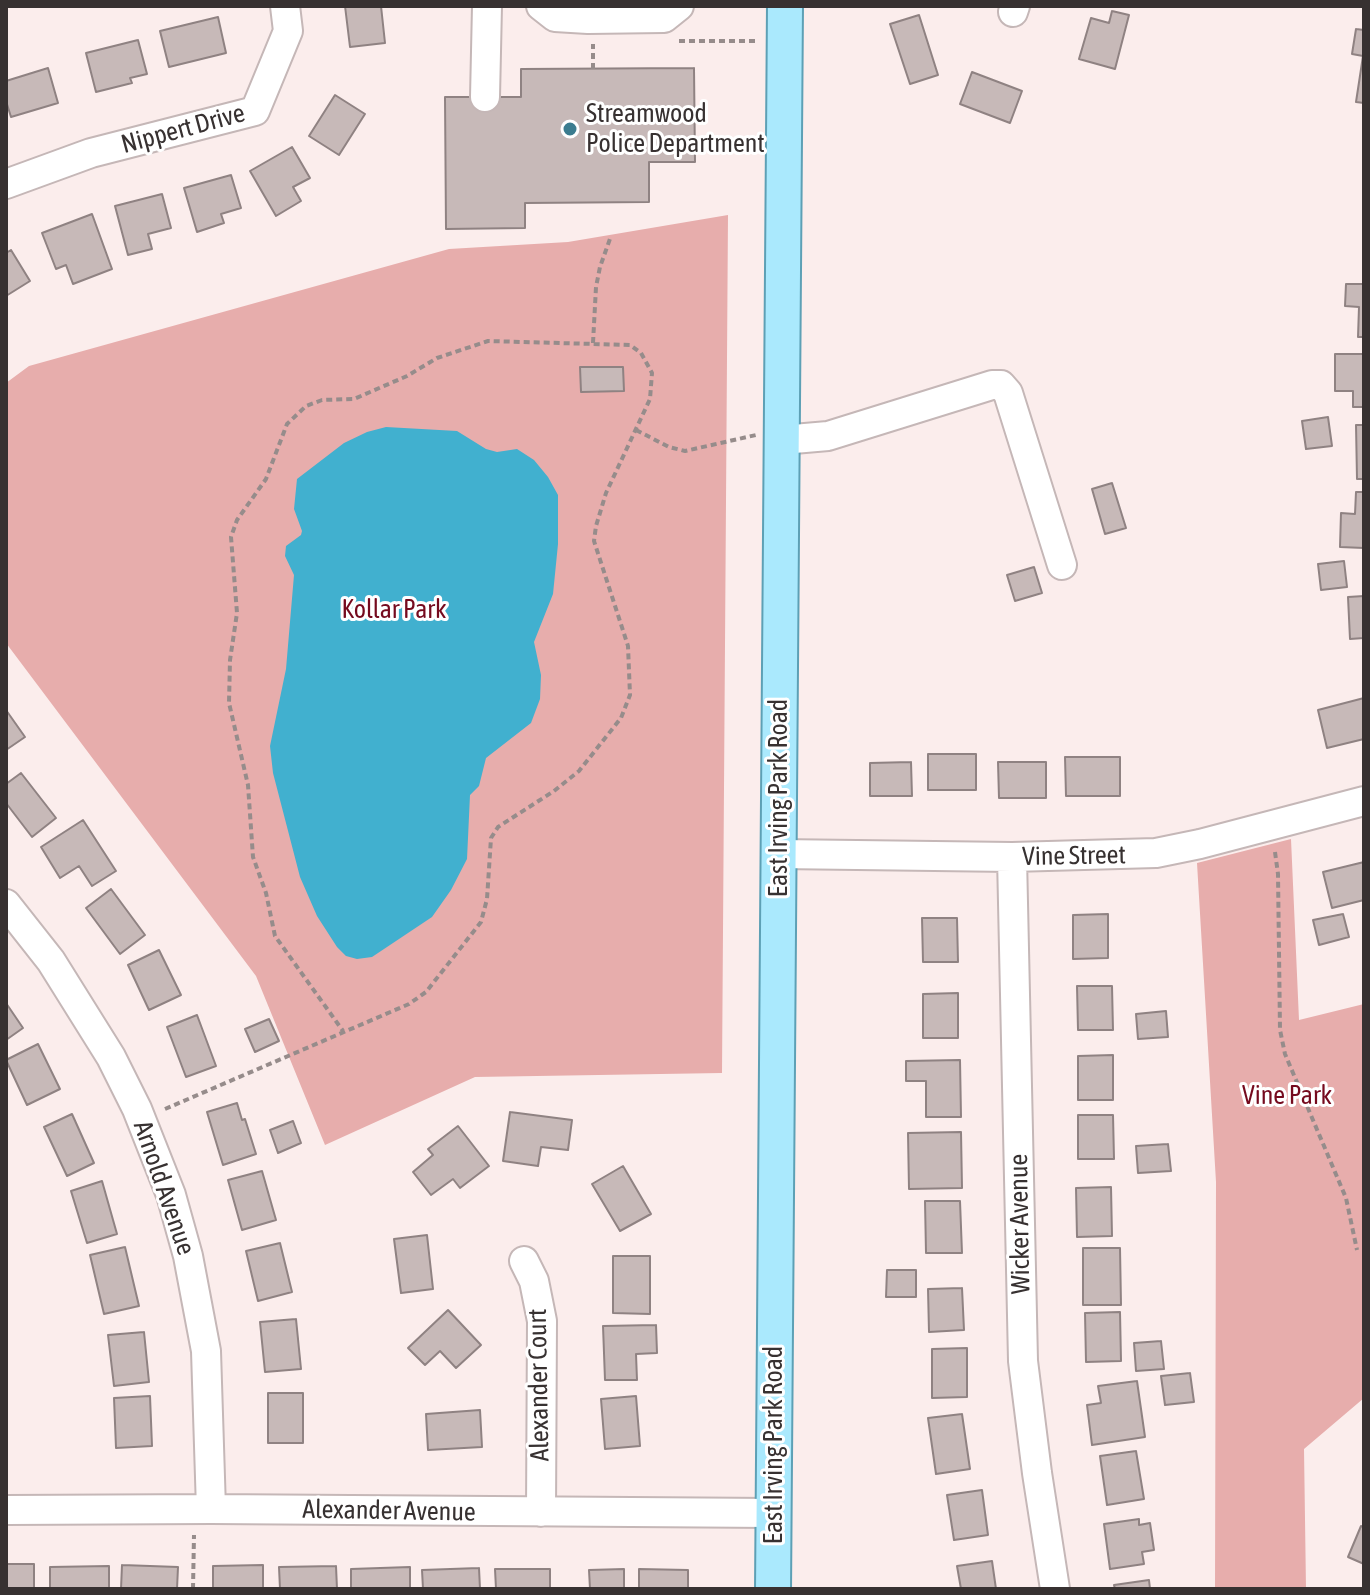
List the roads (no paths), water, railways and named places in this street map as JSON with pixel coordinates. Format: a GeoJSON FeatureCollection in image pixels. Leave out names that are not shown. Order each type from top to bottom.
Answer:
{"type":"FeatureCollection","features":[{"type":"Feature","properties":{"kind":"main road","name":"East Irving Park Road"},"geometry":{"type":"LineString","coordinates":[[773,1589],[785,6]]}},
{"type":"Feature","properties":{"kind":"street","name":"Nippert Drive"},"geometry":{"type":"LineString","coordinates":[[6,184],[91,153],[255,111],[288,31],[285,6]]}},
{"type":"Feature","properties":{"kind":"street"},"geometry":{"type":"LineString","coordinates":[[485,97],[487,6]]}},
{"type":"Feature","properties":{"kind":"street"},"geometry":{"type":"LineString","coordinates":[[541,6],[555,17],[597,19],[664,18],[679,6]]}},
{"type":"Feature","properties":{"kind":"street"},"geometry":{"type":"LineString","coordinates":[[782,434],[828,436],[992,385],[1001,385],[1008,393],[1062,565]]}},
{"type":"Feature","properties":{"kind":"street","name":"Vine Street"},"geometry":{"type":"LineString","coordinates":[[779,854],[1012,857],[1156,853],[1364,801]]}},
{"type":"Feature","properties":{"kind":"street","name":"Wicker Avenue"},"geometry":{"type":"LineString","coordinates":[[1012,857],[1023,1361],[1055,1589]]}},
{"type":"Feature","properties":{"kind":"street","name":"Arnold Avenue"},"geometry":{"type":"LineString","coordinates":[[6,904],[51,961],[111,1057],[141,1119],[171,1195],[199,1306],[206,1351],[203,1509]]}},
{"type":"Feature","properties":{"kind":"street","name":"Alexander Court"},"geometry":{"type":"LineString","coordinates":[[524,1261],[534,1281],[542,1321],[541,1512]]}},
{"type":"Feature","properties":{"kind":"street","name":"Alexander Avenue"},"geometry":{"type":"LineString","coordinates":[[6,1510],[772,1513]]}},
{"type":"Feature","properties":{"kind":"water"},"geometry":{"type":"Polygon","coordinates":[[[386,427],[457,431],[486,449],[497,452],[517,449],[534,460],[558,495],[558,544],[553,594],[534,642],[541,675],[540,699],[531,723],[486,758],[479,786],[470,795],[467,859],[432,917],[372,957],[357,959],[346,956],[337,947],[317,916],[300,877],[273,773],[270,746],[286,669],[294,575],[285,556],[286,546],[302,531],[294,509],[297,479],[344,443],[386,427]]]}},
{"type":"Feature","properties":{"kind":"place","name":"Streamwood Police Department"},"geometry":{"type":"Point","coordinates":[570,129]}},
{"type":"Feature","properties":{"kind":"park label","name":"Kollar Park"},"geometry":{"type":"Point","coordinates":[394,610]}},
{"type":"Feature","properties":{"kind":"park label","name":"Vine Park"},"geometry":{"type":"Point","coordinates":[1287,1096]}}]}
